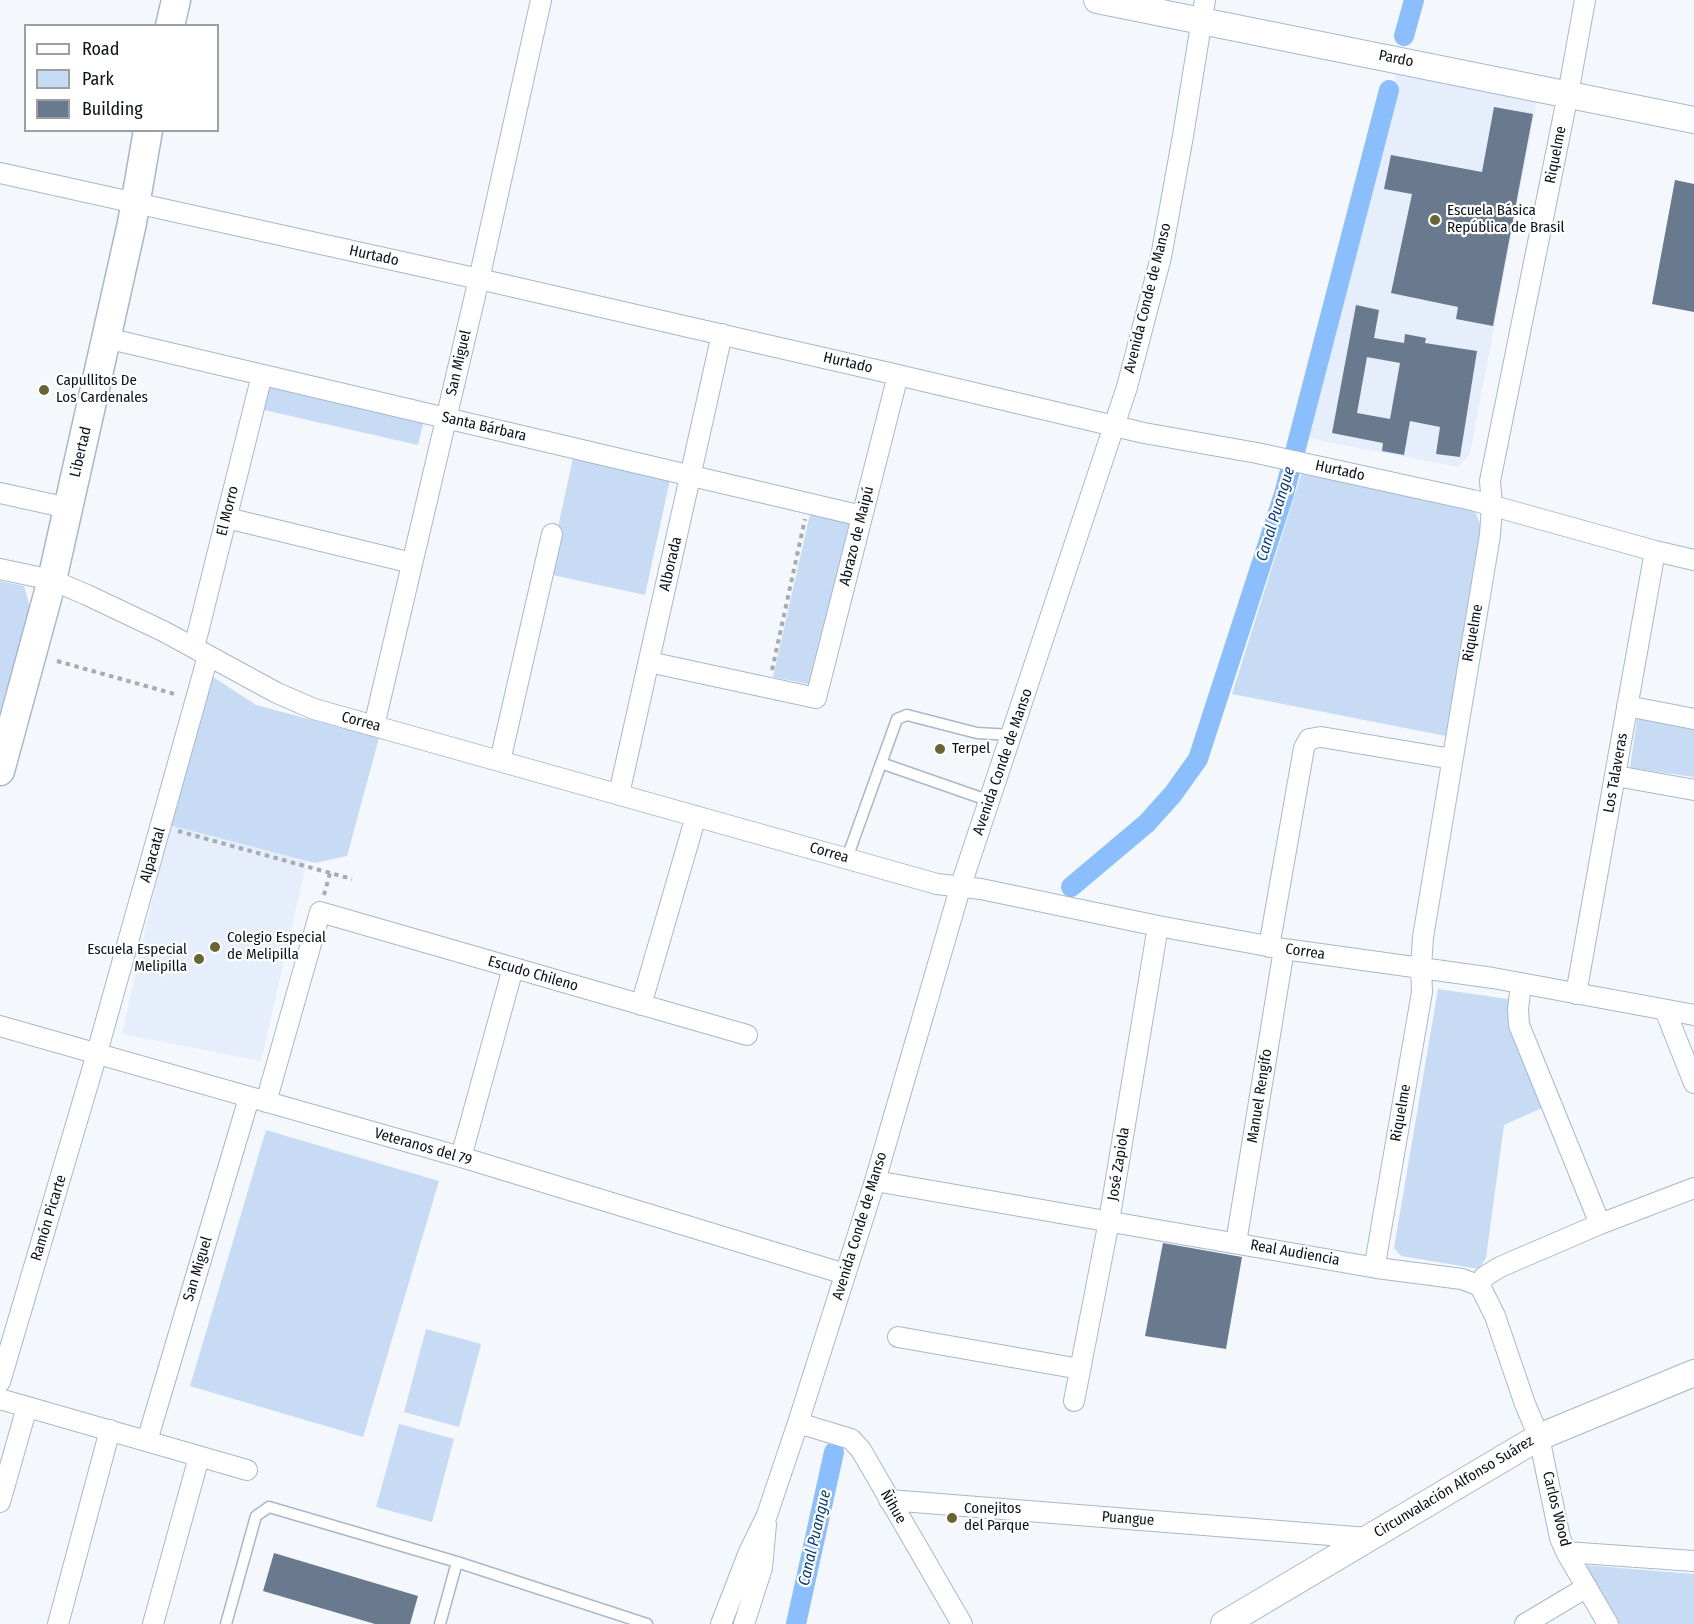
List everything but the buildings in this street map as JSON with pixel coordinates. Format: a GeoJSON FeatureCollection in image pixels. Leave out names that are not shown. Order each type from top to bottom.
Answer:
{"type":"FeatureCollection","features":[{"type":"Feature","properties":{"kind":"main road"},"geometry":{"type":"LineString","coordinates":[[170,24],[176,0]]}},
{"type":"Feature","properties":{"kind":"main road","name":"Libertad"},"geometry":{"type":"LineString","coordinates":[[0,771],[52,580],[135,203],[148,132]]}},
{"type":"Feature","properties":{"kind":"street","name":"San Miguel"},"geometry":{"type":"LineString","coordinates":[[374,726],[479,279],[541,0]]}},
{"type":"Feature","properties":{"kind":"street","name":"Pardo"},"geometry":{"type":"LineString","coordinates":[[1097,0],[1204,10],[1568,94],[1694,120]]}},
{"type":"Feature","properties":{"kind":"street","name":"Riquelme"},"geometry":{"type":"LineString","coordinates":[[1377,1268],[1375,1264],[1422,992],[1423,937],[1490,535],[1492,505],[1490,482],[1585,0]]}},
{"type":"Feature","properties":{"kind":"street","name":"Avenida Conde de Manso"},"geometry":{"type":"LineString","coordinates":[[721,1624],[745,1561],[767,1515],[798,1423],[875,1180],[961,885],[1115,426],[1161,257],[1204,10]]}},
{"type":"Feature","properties":{"kind":"street","name":"Hurtado"},"geometry":{"type":"LineString","coordinates":[[0,173],[723,334],[1144,433],[1257,453],[1492,505],[1694,560]]}},
{"type":"Feature","properties":{"kind":"street","name":"Alborada"},"geometry":{"type":"LineString","coordinates":[[619,794],[723,334]]}},
{"type":"Feature","properties":{"kind":"street","name":"Santa Bárbara"},"geometry":{"type":"LineString","coordinates":[[106,338],[862,516]]}},
{"type":"Feature","properties":{"kind":"street","name":"El Morro"},"geometry":{"type":"LineString","coordinates":[[201,652],[226,518],[262,375]]}},
{"type":"Feature","properties":{"kind":"street","name":"Abrazo de Maipú"},"geometry":{"type":"LineString","coordinates":[[768,687],[816,698],[898,375]]}},
{"type":"Feature","properties":{"kind":"street"},"geometry":{"type":"LineString","coordinates":[[0,493],[68,508]]}},
{"type":"Feature","properties":{"kind":"street"},"geometry":{"type":"LineString","coordinates":[[226,518],[412,564]]}},
{"type":"Feature","properties":{"kind":"street"},"geometry":{"type":"LineString","coordinates":[[500,761],[552,534]]}},
{"type":"Feature","properties":{"kind":"street","name":"Los Talaveras"},"geometry":{"type":"LineString","coordinates":[[1576,994],[1655,551]]}},
{"type":"Feature","properties":{"kind":"street","name":"Correa"},"geometry":{"type":"LineString","coordinates":[[0,569],[52,580],[122,611],[296,702],[937,884],[961,885],[1277,948],[1421,967],[1694,1015]]}},
{"type":"Feature","properties":{"kind":"street","name":"Alpacatal"},"geometry":{"type":"LineString","coordinates":[[97,1054],[195,704],[201,652]]}},
{"type":"Feature","properties":{"kind":"street"},"geometry":{"type":"LineString","coordinates":[[649,662],[768,687]]}},
{"type":"Feature","properties":{"kind":"street"},"geometry":{"type":"LineString","coordinates":[[1627,706],[1694,719]]}},
{"type":"Feature","properties":{"kind":"street","name":"Manuel Rengifo"},"geometry":{"type":"LineString","coordinates":[[1236,1243],[1304,748],[1309,740],[1321,737],[1452,759]]}},
{"type":"Feature","properties":{"kind":"street"},"geometry":{"type":"LineString","coordinates":[[1616,776],[1694,790]]}},
{"type":"Feature","properties":{"kind":"street"},"geometry":{"type":"LineString","coordinates":[[641,1005],[696,816]]}},
{"type":"Feature","properties":{"kind":"street","name":"San Miguel"},"geometry":{"type":"LineString","coordinates":[[147,1441],[320,912]]}},
{"type":"Feature","properties":{"kind":"street","name":"Escudo Chileno"},"geometry":{"type":"LineString","coordinates":[[320,912],[747,1035]]}},
{"type":"Feature","properties":{"kind":"street","name":"José Zapiola"},"geometry":{"type":"LineString","coordinates":[[1074,1401],[1109,1221],[1158,926]]}},
{"type":"Feature","properties":{"kind":"street"},"geometry":{"type":"LineString","coordinates":[[461,1157],[513,968]]}},
{"type":"Feature","properties":{"kind":"street"},"geometry":{"type":"LineString","coordinates":[[1521,984],[1519,1024],[1600,1224]]}},
{"type":"Feature","properties":{"kind":"street"},"geometry":{"type":"LineString","coordinates":[[1665,1010],[1694,1083]]}},
{"type":"Feature","properties":{"kind":"street","name":"Veteranos del 79"},"geometry":{"type":"LineString","coordinates":[[0,1026],[461,1157],[844,1274]]}},
{"type":"Feature","properties":{"kind":"street","name":"Ramón Picarte"},"geometry":{"type":"LineString","coordinates":[[0,1382],[97,1054]]}},
{"type":"Feature","properties":{"kind":"street","name":"Real Audiencia"},"geometry":{"type":"LineString","coordinates":[[875,1180],[1377,1268],[1462,1279],[1480,1286]]}},
{"type":"Feature","properties":{"kind":"street"},"geometry":{"type":"LineString","coordinates":[[1480,1286],[1484,1277],[1500,1267],[1600,1224],[1694,1188]]}},
{"type":"Feature","properties":{"kind":"street","name":"Carlos Wood"},"geometry":{"type":"LineString","coordinates":[[1480,1286],[1495,1316],[1525,1404],[1539,1437],[1557,1525],[1566,1552],[1608,1624]]}},
{"type":"Feature","properties":{"kind":"street"},"geometry":{"type":"LineString","coordinates":[[898,1337],[1080,1369]]}},
{"type":"Feature","properties":{"kind":"street","name":"Circunvalación Alfonso Suárez"},"geometry":{"type":"LineString","coordinates":[[1236,1621],[1368,1538],[1539,1437],[1694,1373]]}},
{"type":"Feature","properties":{"kind":"street"},"geometry":{"type":"LineString","coordinates":[[0,1399],[247,1470]]}},
{"type":"Feature","properties":{"kind":"street"},"geometry":{"type":"LineString","coordinates":[[0,1502],[27,1407]]}},
{"type":"Feature","properties":{"kind":"street","name":"Ñihue"},"geometry":{"type":"LineString","coordinates":[[798,1423],[851,1439],[861,1450],[962,1624]]}},
{"type":"Feature","properties":{"kind":"street"},"geometry":{"type":"LineString","coordinates":[[58,1624],[110,1430]]}},
{"type":"Feature","properties":{"kind":"street"},"geometry":{"type":"LineString","coordinates":[[153,1624],[199,1457]]}},
{"type":"Feature","properties":{"kind":"street","name":"Puangue"},"geometry":{"type":"LineString","coordinates":[[889,1500],[1368,1538]]}},
{"type":"Feature","properties":{"kind":"street","name":"Avenida Conde de Manso"},"geometry":{"type":"LineString","coordinates":[[744,1624],[762,1568],[767,1515]]}},
{"type":"Feature","properties":{"kind":"street"},"geometry":{"type":"LineString","coordinates":[[1566,1552],[1694,1561]]}},
{"type":"Feature","properties":{"kind":"street"},"geometry":{"type":"LineString","coordinates":[[1525,1624],[1587,1587]]}},
{"type":"Feature","properties":{"kind":"lane"},"geometry":{"type":"LineString","coordinates":[[847,858],[894,723],[902,716],[907,715],[977,733],[1012,735]]}},
{"type":"Feature","properties":{"kind":"lane"},"geometry":{"type":"LineString","coordinates":[[881,763],[990,801]]}},
{"type":"Feature","properties":{"kind":"lane"},"geometry":{"type":"LineString","coordinates":[[226,1624],[256,1516],[269,1508],[458,1562],[647,1624]]}},
{"type":"Feature","properties":{"kind":"lane"},"geometry":{"type":"LineString","coordinates":[[440,1624],[458,1562]]}},
{"type":"Feature","properties":{"kind":"path"},"geometry":{"type":"LineString","coordinates":[[768,687],[808,503]]}},
{"type":"Feature","properties":{"kind":"path"},"geometry":{"type":"LineString","coordinates":[[57,661],[183,697],[195,704]]}},
{"type":"Feature","properties":{"kind":"path"},"geometry":{"type":"LineString","coordinates":[[161,827],[352,879]]}},
{"type":"Feature","properties":{"kind":"shaded area","name":"Escuela Básica República de Brasil"},"geometry":{"type":"Polygon","coordinates":[[[1397,71],[1538,95],[1470,454],[1458,467],[1301,437],[1397,71]]]}},
{"type":"Feature","properties":{"kind":"shaded area","name":"Colegio Especial de Melipilla"},"geometry":{"type":"Polygon","coordinates":[[[169,825],[307,861],[261,1061],[122,1034],[169,825]]]}},
{"type":"Feature","properties":{"kind":"green space"},"geometry":{"type":"Polygon","coordinates":[[[270,385],[424,420],[418,445],[264,410],[270,385]]]}},
{"type":"Feature","properties":{"kind":"green space"},"geometry":{"type":"Polygon","coordinates":[[[574,453],[671,475],[645,595],[548,574],[574,453]]]}},
{"type":"Feature","properties":{"kind":"green space"},"geometry":{"type":"Polygon","coordinates":[[[1302,472],[1474,509],[1481,526],[1446,736],[1232,694],[1302,472]]]}},
{"type":"Feature","properties":{"kind":"green space"},"geometry":{"type":"Polygon","coordinates":[[[810,514],[850,524],[813,685],[773,677],[810,514]]]}},
{"type":"Feature","properties":{"kind":"green space"},"geometry":{"type":"Polygon","coordinates":[[[0,581],[24,586],[30,607],[0,711],[0,581]]]}},
{"type":"Feature","properties":{"kind":"green space"},"geometry":{"type":"Polygon","coordinates":[[[210,675],[256,705],[379,738],[347,856],[315,863],[169,825],[210,675]]]}},
{"type":"Feature","properties":{"kind":"green space"},"geometry":{"type":"Polygon","coordinates":[[[1637,718],[1694,726],[1694,777],[1630,768],[1637,718]]]}},
{"type":"Feature","properties":{"kind":"green space"},"geometry":{"type":"Polygon","coordinates":[[[1438,989],[1515,1000],[1546,1106],[1504,1125],[1486,1258],[1479,1269],[1401,1256],[1394,1248],[1438,989]]]}},
{"type":"Feature","properties":{"kind":"green space"},"geometry":{"type":"Polygon","coordinates":[[[266,1130],[439,1181],[363,1437],[190,1386],[266,1130]]]}},
{"type":"Feature","properties":{"kind":"green space"},"geometry":{"type":"Polygon","coordinates":[[[426,1329],[481,1344],[459,1427],[404,1412],[426,1329]]]}},
{"type":"Feature","properties":{"kind":"green space"},"geometry":{"type":"Polygon","coordinates":[[[399,1424],[454,1439],[432,1522],[376,1507],[399,1424]]]}},
{"type":"Feature","properties":{"kind":"green space"},"geometry":{"type":"Polygon","coordinates":[[[1583,1565],[1694,1574],[1694,1624],[1617,1624],[1583,1565]]]}},
{"type":"Feature","properties":{"kind":"waterway","name":"Canal Puangue"},"geometry":{"type":"LineString","coordinates":[[1404,36],[1414,0]]}},
{"type":"Feature","properties":{"kind":"waterway","name":"Canal Puangue"},"geometry":{"type":"LineString","coordinates":[[1071,887],[1147,823],[1173,794],[1198,759],[1284,494],[1389,90]]}},
{"type":"Feature","properties":{"kind":"waterway","name":"Canal Puangue"},"geometry":{"type":"LineString","coordinates":[[796,1624],[834,1452]]}},
{"type":"Feature","properties":{"kind":"place","name":"Escuela Básica República de Brasil"},"geometry":{"type":"Point","coordinates":[1435,220]}},
{"type":"Feature","properties":{"kind":"place","name":"Capullitos De Los Cardenales"},"geometry":{"type":"Point","coordinates":[44,390]}},
{"type":"Feature","properties":{"kind":"place","name":"Terpel"},"geometry":{"type":"Point","coordinates":[940,749]}},
{"type":"Feature","properties":{"kind":"place","name":"Colegio Especial de Melipilla"},"geometry":{"type":"Point","coordinates":[215,947]}},
{"type":"Feature","properties":{"kind":"place","name":"Escuela Especial Melipilla"},"geometry":{"type":"Point","coordinates":[199,959]}},
{"type":"Feature","properties":{"kind":"place","name":"Conejitos del Parque"},"geometry":{"type":"Point","coordinates":[952,1518]}}]}
